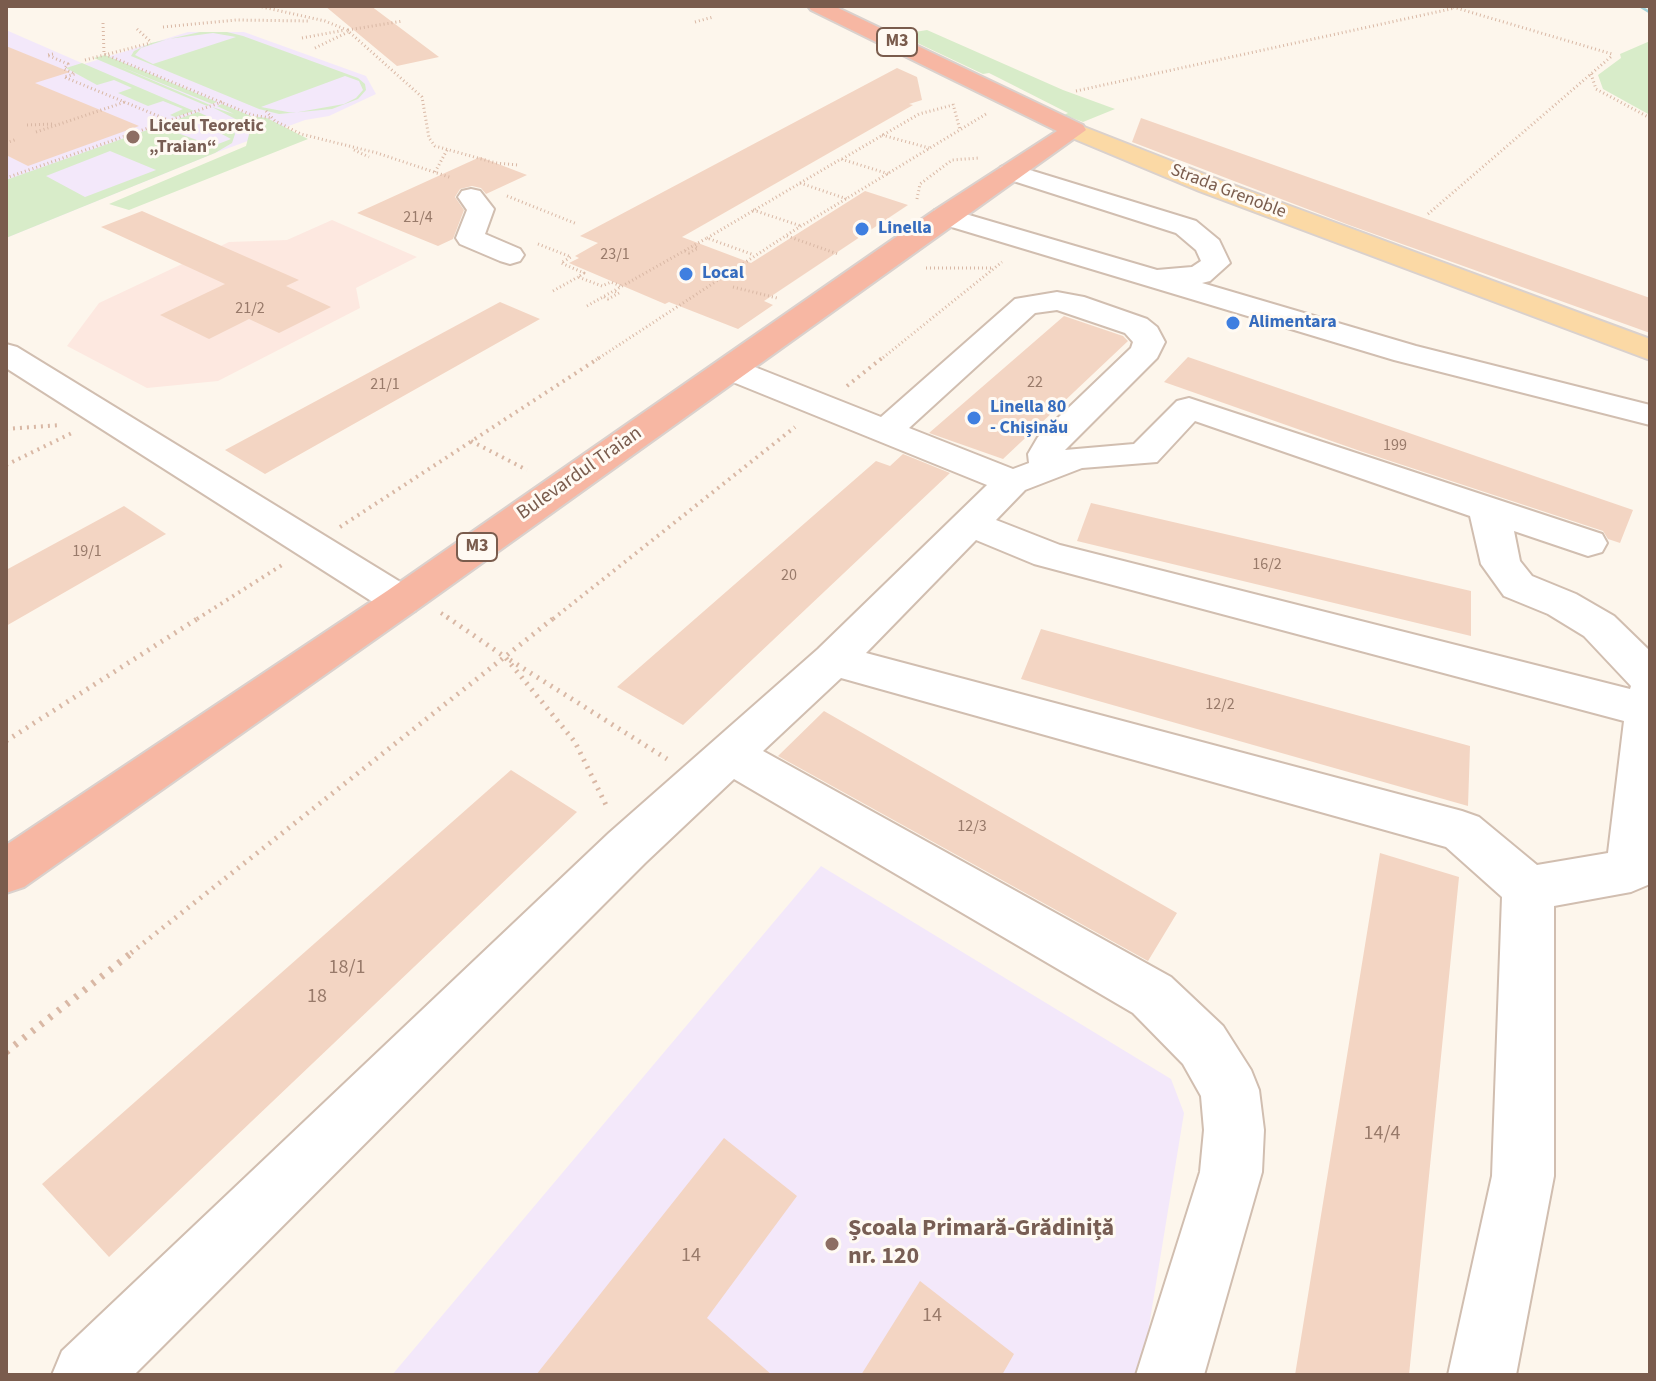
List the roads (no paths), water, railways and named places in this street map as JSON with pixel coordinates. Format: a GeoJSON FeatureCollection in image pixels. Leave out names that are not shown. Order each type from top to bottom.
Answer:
{"type":"FeatureCollection","features":[{"type":"Feature","properties":{"kind":"highway","name":"Strada Grenoble"},"geometry":{"type":"LineString","coordinates":[[818,6],[1074,130]]}},
{"type":"Feature","properties":{"kind":"highway","name":"Bulevardul Traian"},"geometry":{"type":"LineString","coordinates":[[6,872],[401,601],[730,369],[931,211],[1000,164],[1074,130]]}},
{"type":"Feature","properties":{"kind":"main road","name":"Strada Grenoble"},"geometry":{"type":"LineString","coordinates":[[1074,130],[1237,196],[1650,350]]}},
{"type":"Feature","properties":{"kind":"lane"},"geometry":{"type":"LineString","coordinates":[[1000,164],[1186,227],[1209,246],[1216,263],[1200,275],[1158,278]]}},
{"type":"Feature","properties":{"kind":"lane"},"geometry":{"type":"LineString","coordinates":[[467,189],[481,209],[470,238],[522,249]]}},
{"type":"Feature","properties":{"kind":"lane"},"geometry":{"type":"LineString","coordinates":[[931,211],[1405,353],[1650,415]]}},
{"type":"Feature","properties":{"kind":"lane"},"geometry":{"type":"LineString","coordinates":[[86,1375],[627,848],[833,660],[969,523],[1029,475],[1050,444],[1146,351],[1149,342],[1146,334],[1136,326],[1073,303],[1057,301],[1026,305],[886,431]]}},
{"type":"Feature","properties":{"kind":"lane"},"geometry":{"type":"LineString","coordinates":[[6,354],[401,601]]}},
{"type":"Feature","properties":{"kind":"lane"},"geometry":{"type":"LineString","coordinates":[[730,369],[886,431],[1029,475],[1077,458],[1144,454],[1189,408],[1588,543]]}},
{"type":"Feature","properties":{"kind":"lane"},"geometry":{"type":"LineString","coordinates":[[1484,508],[1493,522],[1501,564],[1518,586],[1562,604],[1599,626],[1649,693],[1646,765],[1631,871],[1528,888]]}},
{"type":"Feature","properties":{"kind":"lane"},"geometry":{"type":"LineString","coordinates":[[969,523],[1048,555],[1649,693]]}},
{"type":"Feature","properties":{"kind":"lane"},"geometry":{"type":"LineString","coordinates":[[833,660],[1462,831],[1528,888]]}},
{"type":"Feature","properties":{"kind":"lane"},"geometry":{"type":"LineString","coordinates":[[716,768],[1152,995],[1186,1027],[1218,1067],[1230,1090],[1234,1130],[1231,1172],[1170,1375]]}},
{"type":"Feature","properties":{"kind":"lane"},"geometry":{"type":"LineString","coordinates":[[1482,1375],[1523,1176],[1528,888]]}},
{"type":"Feature","properties":{"kind":"waterway"},"geometry":{"type":"LineString","coordinates":[[1639,6],[1650,13]]}},
{"type":"Feature","properties":{"kind":"place","name":"Liceul Teoretic „Traian“"},"geometry":{"type":"Point","coordinates":[133,137]}},
{"type":"Feature","properties":{"kind":"place","name":"Linella"},"geometry":{"type":"Point","coordinates":[862,229]}},
{"type":"Feature","properties":{"kind":"place","name":"Local"},"geometry":{"type":"Point","coordinates":[686,274]}},
{"type":"Feature","properties":{"kind":"place","name":"Alimentara"},"geometry":{"type":"Point","coordinates":[1233,323]}},
{"type":"Feature","properties":{"kind":"place","name":"Linella 80 - Chișinău"},"geometry":{"type":"Point","coordinates":[974,418]}},
{"type":"Feature","properties":{"kind":"place","name":"Școala Primară-Grădiniță nr. 120"},"geometry":{"type":"Point","coordinates":[832,1244]}}]}
